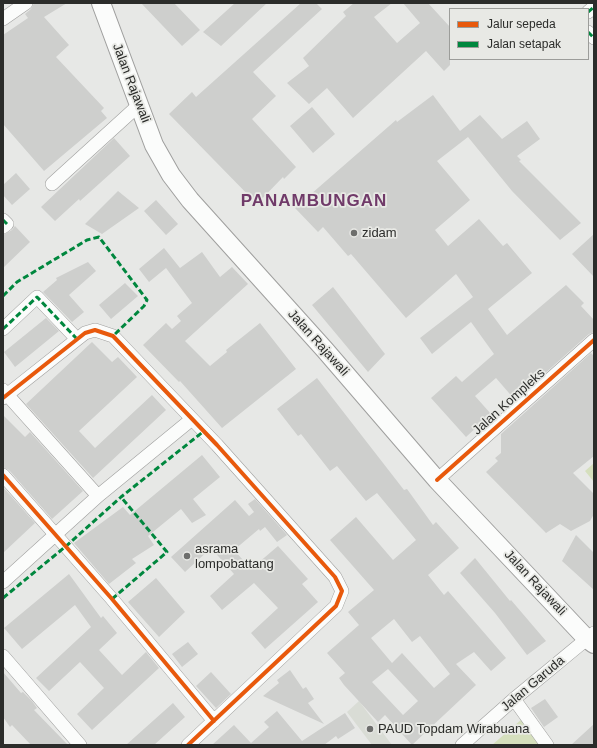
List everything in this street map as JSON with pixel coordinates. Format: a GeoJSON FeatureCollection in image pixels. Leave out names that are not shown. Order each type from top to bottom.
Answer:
{"type":"FeatureCollection","features":[{"type":"Feature","properties":{"kind":"main road","name":"Jalan Rajawali"},"geometry":{"type":"LineString","coordinates":[[101,3],[161,160],[190,200],[325,350],[437,480],[592,639]]}},
{"type":"Feature","properties":{"kind":"street"},"geometry":{"type":"LineString","coordinates":[[3,18],[21,4]]}},
{"type":"Feature","properties":{"kind":"street"},"geometry":{"type":"LineString","coordinates":[[52,184],[140,104]]}},
{"type":"Feature","properties":{"kind":"street"},"geometry":{"type":"LineString","coordinates":[[3,220],[7,224],[3,227]]}},
{"type":"Feature","properties":{"kind":"street"},"geometry":{"type":"LineString","coordinates":[[3,329],[37,297],[76,338]]}},
{"type":"Feature","properties":{"kind":"street"},"geometry":{"type":"LineString","coordinates":[[98,496],[4,394],[76,338],[85,332],[95,330],[113,336],[217,444],[335,577],[342,590],[336,606],[188,745]]}},
{"type":"Feature","properties":{"kind":"street","name":"Jalan Kompleks"},"geometry":{"type":"LineString","coordinates":[[437,480],[594,340]]}},
{"type":"Feature","properties":{"kind":"street"},"geometry":{"type":"LineString","coordinates":[[3,582],[98,496],[192,419]]}},
{"type":"Feature","properties":{"kind":"street"},"geometry":{"type":"LineString","coordinates":[[3,475],[56,534],[214,721]]}},
{"type":"Feature","properties":{"kind":"street","name":"Jalan Garuda"},"geometry":{"type":"LineString","coordinates":[[462,745],[514,699],[592,639]]}},
{"type":"Feature","properties":{"kind":"street"},"geometry":{"type":"LineString","coordinates":[[3,656],[80,745]]}},
{"type":"Feature","properties":{"kind":"street"},"geometry":{"type":"LineString","coordinates":[[514,699],[547,745]]}},
{"type":"Feature","properties":{"kind":"shaded area","name":"PAUD Topdam Wirabuana"},"geometry":{"type":"Polygon","coordinates":[[[359,701],[392,745],[372,745],[347,712],[359,701]]]}},
{"type":"Feature","properties":{"kind":"green space"},"geometry":{"type":"Polygon","coordinates":[[[594,463],[594,482],[585,471],[594,463]]]}},
{"type":"Feature","properties":{"kind":"green space"},"geometry":{"type":"Polygon","coordinates":[[[522,719],[542,745],[492,745],[522,719]]]}},
{"type":"Feature","properties":{"kind":"building"},"geometry":{"type":"Polygon","coordinates":[[[34,3],[67,3],[44,17],[69,45],[56,57],[104,108],[101,111],[107,118],[44,171],[3,124],[3,35],[28,18],[25,14],[31,9],[34,3]]]}},
{"type":"Feature","properties":{"kind":"building"},"geometry":{"type":"Polygon","coordinates":[[[141,3],[174,3],[200,30],[182,46],[141,3]]]}},
{"type":"Feature","properties":{"kind":"building"},"geometry":{"type":"Polygon","coordinates":[[[235,3],[267,3],[221,46],[203,32],[235,3]]]}},
{"type":"Feature","properties":{"kind":"building"},"geometry":{"type":"Polygon","coordinates":[[[301,3],[316,3],[322,9],[253,72],[276,96],[252,119],[296,167],[284,179],[283,177],[257,204],[169,114],[192,92],[196,97],[301,3]]]}},
{"type":"Feature","properties":{"kind":"building"},"geometry":{"type":"Polygon","coordinates":[[[354,3],[392,3],[374,17],[397,43],[420,23],[403,3],[428,3],[449,26],[450,65],[444,71],[426,51],[353,118],[327,88],[309,104],[287,83],[309,66],[303,58],[346,16],[343,12],[354,3]]]}},
{"type":"Feature","properties":{"kind":"building"},"geometry":{"type":"Polygon","coordinates":[[[433,95],[460,131],[480,115],[502,139],[527,121],[540,139],[517,156],[521,160],[519,161],[581,223],[560,240],[512,191],[468,137],[437,161],[470,200],[435,230],[448,246],[479,219],[503,246],[507,243],[532,273],[488,309],[507,335],[566,285],[584,303],[581,306],[594,320],[594,332],[589,334],[515,400],[496,378],[475,396],[491,414],[466,437],[431,398],[456,376],[462,382],[494,354],[471,322],[432,354],[420,338],[473,297],[456,274],[406,318],[351,254],[348,256],[323,227],[318,232],[295,208],[396,120],[397,122],[433,95]]]}},
{"type":"Feature","properties":{"kind":"building"},"geometry":{"type":"Polygon","coordinates":[[[312,107],[335,134],[313,153],[290,126],[312,107]]]}},
{"type":"Feature","properties":{"kind":"building"},"geometry":{"type":"Polygon","coordinates":[[[114,138],[130,156],[80,201],[79,199],[55,221],[41,207],[114,138]]]}},
{"type":"Feature","properties":{"kind":"building"},"geometry":{"type":"Polygon","coordinates":[[[16,173],[30,189],[12,205],[3,195],[3,185],[16,173]]]}},
{"type":"Feature","properties":{"kind":"building"},"geometry":{"type":"Polygon","coordinates":[[[118,191],[139,208],[102,234],[85,224],[118,191]]]}},
{"type":"Feature","properties":{"kind":"building"},"geometry":{"type":"Polygon","coordinates":[[[156,200],[178,224],[166,235],[144,211],[156,200]]]}},
{"type":"Feature","properties":{"kind":"building"},"geometry":{"type":"Polygon","coordinates":[[[15,226],[30,242],[3,268],[3,235],[12,230],[15,226]]]}},
{"type":"Feature","properties":{"kind":"building"},"geometry":{"type":"Polygon","coordinates":[[[594,234],[594,277],[572,254],[594,234]]]}},
{"type":"Feature","properties":{"kind":"building"},"geometry":{"type":"Polygon","coordinates":[[[164,248],[180,268],[202,252],[220,277],[232,267],[248,284],[185,341],[210,366],[227,352],[226,350],[260,323],[296,369],[222,428],[180,381],[179,382],[143,345],[166,323],[172,329],[181,321],[177,316],[192,303],[166,268],[149,282],[139,269],[164,248]]]}},
{"type":"Feature","properties":{"kind":"building"},"geometry":{"type":"Polygon","coordinates":[[[88,262],[96,271],[69,295],[84,312],[72,322],[43,292],[57,280],[56,278],[88,262]]]}},
{"type":"Feature","properties":{"kind":"building"},"geometry":{"type":"Polygon","coordinates":[[[125,283],[138,296],[111,319],[99,305],[125,283]]]}},
{"type":"Feature","properties":{"kind":"building"},"geometry":{"type":"Polygon","coordinates":[[[333,287],[385,354],[368,372],[312,305],[333,287]]]}},
{"type":"Feature","properties":{"kind":"building"},"geometry":{"type":"Polygon","coordinates":[[[46,318],[59,331],[15,367],[4,352],[46,318]]]}},
{"type":"Feature","properties":{"kind":"building"},"geometry":{"type":"Polygon","coordinates":[[[92,342],[112,362],[118,357],[137,377],[79,431],[95,448],[152,395],[166,410],[93,478],[26,404],[92,342]]]}},
{"type":"Feature","properties":{"kind":"building"},"geometry":{"type":"Polygon","coordinates":[[[591,353],[594,356],[594,456],[573,473],[594,494],[594,514],[590,521],[571,531],[560,524],[546,533],[486,472],[498,461],[495,458],[501,453],[501,434],[591,353]]]}},
{"type":"Feature","properties":{"kind":"building"},"geometry":{"type":"Polygon","coordinates":[[[317,378],[404,490],[407,489],[433,525],[436,522],[459,548],[428,575],[444,595],[448,591],[506,658],[491,671],[474,652],[456,664],[476,685],[412,745],[385,715],[378,722],[344,685],[339,678],[345,673],[327,653],[359,625],[348,612],[374,590],[330,540],[356,517],[393,560],[416,540],[377,493],[366,501],[337,466],[330,471],[301,434],[298,436],[277,409],[317,378]],[[394,619],[371,638],[392,663],[402,653],[434,688],[450,674],[420,636],[412,642],[394,619]],[[388,669],[372,682],[403,715],[418,701],[388,669]]]}},
{"type":"Feature","properties":{"kind":"building"},"geometry":{"type":"Polygon","coordinates":[[[3,415],[25,437],[30,432],[83,491],[52,519],[9,470],[3,467],[3,415]]]}},
{"type":"Feature","properties":{"kind":"building"},"geometry":{"type":"Polygon","coordinates":[[[202,455],[220,477],[193,499],[206,515],[192,523],[181,509],[148,536],[154,545],[132,559],[136,563],[109,584],[74,543],[123,507],[130,515],[202,455]]]}},
{"type":"Feature","properties":{"kind":"building"},"geometry":{"type":"Polygon","coordinates":[[[3,487],[35,523],[3,553],[3,487]]]}},
{"type":"Feature","properties":{"kind":"building"},"geometry":{"type":"Polygon","coordinates":[[[255,499],[287,535],[277,542],[265,527],[260,531],[259,529],[234,550],[251,569],[278,546],[308,579],[302,584],[318,602],[265,649],[251,633],[278,608],[254,583],[222,610],[210,596],[234,574],[211,548],[185,572],[171,557],[235,500],[249,516],[254,512],[248,504],[255,499]]]}},
{"type":"Feature","properties":{"kind":"building"},"geometry":{"type":"Polygon","coordinates":[[[576,535],[594,553],[594,590],[562,561],[576,535]]]}},
{"type":"Feature","properties":{"kind":"building"},"geometry":{"type":"Polygon","coordinates":[[[475,558],[510,601],[511,600],[546,641],[527,655],[495,613],[460,573],[475,558]]]}},
{"type":"Feature","properties":{"kind":"building"},"geometry":{"type":"Polygon","coordinates":[[[69,574],[101,618],[103,616],[117,633],[99,650],[122,675],[146,652],[159,668],[92,730],[77,714],[104,688],[80,662],[49,691],[36,678],[91,627],[75,605],[22,649],[4,628],[69,574]]]}},
{"type":"Feature","properties":{"kind":"building"},"geometry":{"type":"Polygon","coordinates":[[[156,578],[185,612],[159,637],[128,602],[156,578]]]}},
{"type":"Feature","properties":{"kind":"building"},"geometry":{"type":"Polygon","coordinates":[[[188,642],[198,654],[182,667],[172,654],[188,642]]]}},
{"type":"Feature","properties":{"kind":"building"},"geometry":{"type":"Polygon","coordinates":[[[290,670],[303,689],[306,687],[314,699],[308,703],[324,724],[263,696],[279,683],[277,680],[290,670]]]}},
{"type":"Feature","properties":{"kind":"building"},"geometry":{"type":"Polygon","coordinates":[[[3,672],[21,693],[23,692],[32,701],[37,708],[34,710],[68,745],[31,745],[12,725],[10,727],[3,717],[3,672]]]}},
{"type":"Feature","properties":{"kind":"building"},"geometry":{"type":"Polygon","coordinates":[[[211,672],[231,694],[216,708],[196,686],[211,672]]]}},
{"type":"Feature","properties":{"kind":"building"},"geometry":{"type":"Polygon","coordinates":[[[545,699],[558,717],[544,727],[531,708],[545,699]]]}},
{"type":"Feature","properties":{"kind":"building"},"geometry":{"type":"Polygon","coordinates":[[[173,703],[185,717],[154,745],[126,745],[173,703]]]}},
{"type":"Feature","properties":{"kind":"building"},"geometry":{"type":"Polygon","coordinates":[[[277,711],[302,741],[345,713],[355,728],[338,739],[336,736],[324,745],[212,745],[234,725],[251,743],[269,727],[264,722],[277,711]]]}},
{"type":"Feature","properties":{"kind":"building"},"geometry":{"type":"Polygon","coordinates":[[[594,724],[594,745],[571,745],[594,724]]]}},
{"type":"Feature","properties":{"kind":"marked path"},"geometry":{"type":"LineString","coordinates":[[589,11],[594,7]]}},
{"type":"Feature","properties":{"kind":"marked path"},"geometry":{"type":"LineString","coordinates":[[589,33],[594,38]]}},
{"type":"Feature","properties":{"kind":"marked path"},"geometry":{"type":"LineString","coordinates":[[3,220],[7,224]]}},
{"type":"Feature","properties":{"kind":"marked path"},"geometry":{"type":"LineString","coordinates":[[3,296],[17,282],[87,240],[99,237],[147,300],[144,306],[113,336]]}},
{"type":"Feature","properties":{"kind":"marked path"},"geometry":{"type":"LineString","coordinates":[[3,329],[37,297],[76,338]]}},
{"type":"Feature","properties":{"kind":"marked path"},"geometry":{"type":"LineString","coordinates":[[3,598],[65,547],[121,497],[204,431]]}},
{"type":"Feature","properties":{"kind":"marked path"},"geometry":{"type":"LineString","coordinates":[[112,599],[167,552],[121,497]]}},
{"type":"Feature","properties":{"kind":"cycle path"},"geometry":{"type":"LineString","coordinates":[[3,398],[85,333],[95,330],[113,336],[217,445],[335,577],[342,591],[336,606],[188,745]]}},
{"type":"Feature","properties":{"kind":"cycle path"},"geometry":{"type":"LineString","coordinates":[[437,480],[594,340]]}},
{"type":"Feature","properties":{"kind":"cycle path"},"geometry":{"type":"LineString","coordinates":[[3,475],[112,599],[214,721]]}},
{"type":"Feature","properties":{"kind":"place","name":"zidam"},"geometry":{"type":"Point","coordinates":[354,233]}},
{"type":"Feature","properties":{"kind":"place","name":"asrama lompobattang"},"geometry":{"type":"Point","coordinates":[187,556]}},
{"type":"Feature","properties":{"kind":"place","name":"PAUD Topdam Wirabuana"},"geometry":{"type":"Point","coordinates":[370,729]}},
{"type":"Feature","properties":{"kind":"district","name":"PANAMBUNGAN"},"geometry":{"type":"Point","coordinates":[314,201]}}]}
